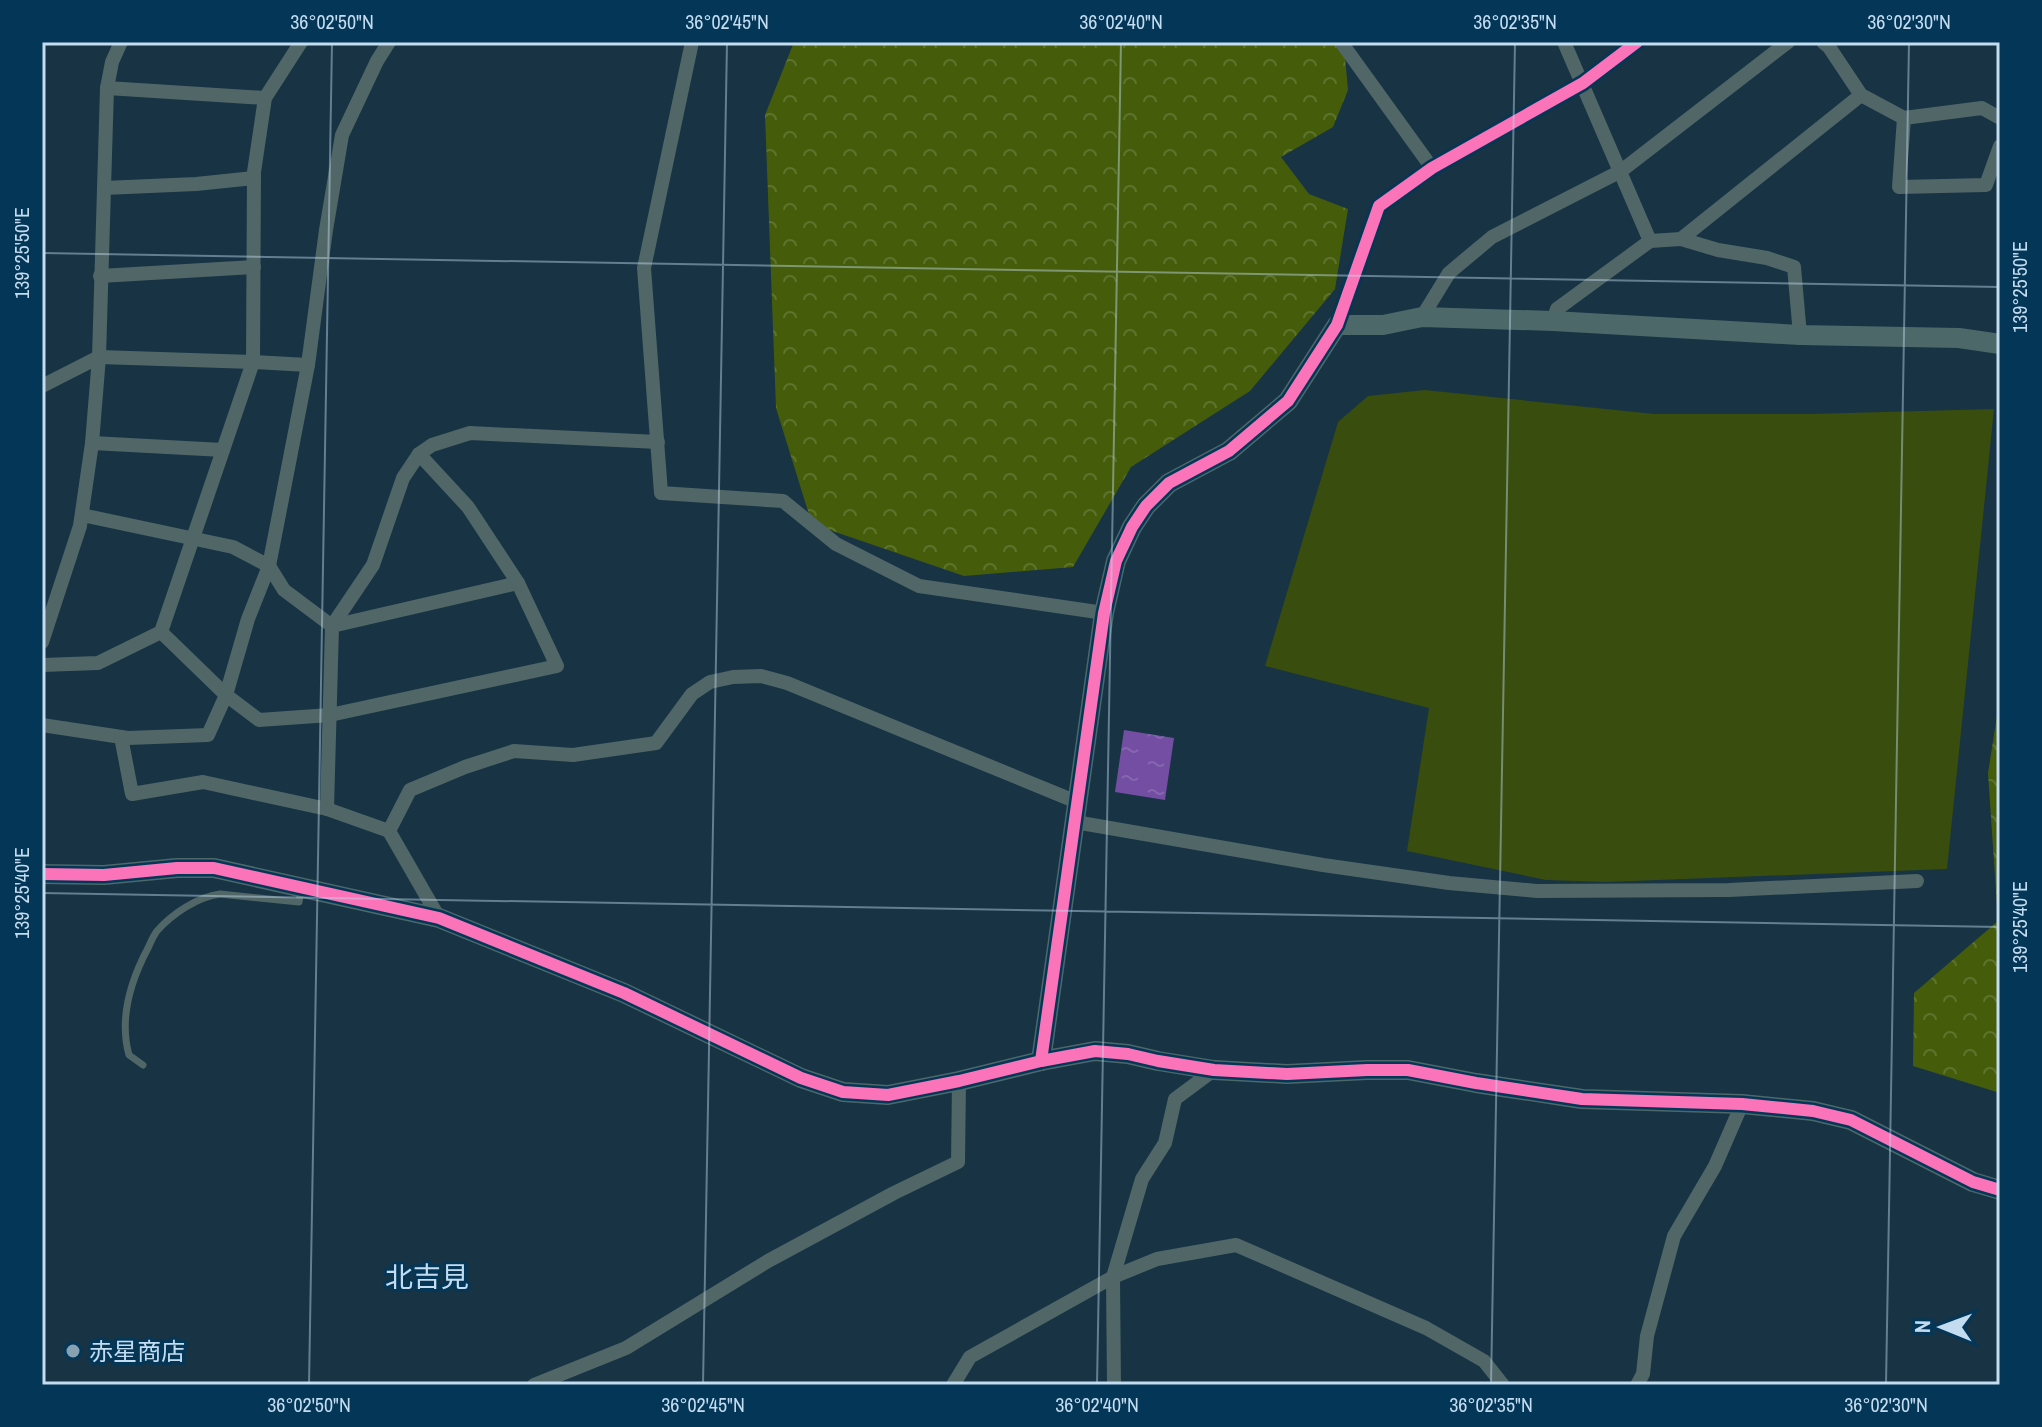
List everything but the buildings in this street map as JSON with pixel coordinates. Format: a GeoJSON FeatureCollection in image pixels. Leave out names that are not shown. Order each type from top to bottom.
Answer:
{"type":"FeatureCollection","features":[{"type":"Feature","properties":{"kind":"street"},"geometry":{"type":"LineString","coordinates":[[42,642],[80,526],[92,443],[99,357],[107,88],[112,62],[121,42]]}},
{"type":"Feature","properties":{"kind":"street"},"geometry":{"type":"LineString","coordinates":[[42,665],[98,663],[161,632],[253,362],[254,178],[265,98],[301,42]]}},
{"type":"Feature","properties":{"kind":"street"},"geometry":{"type":"LineString","coordinates":[[42,725],[121,737],[208,735],[226,695],[248,619],[269,566],[308,365],[342,135],[389,42]]}},
{"type":"Feature","properties":{"kind":"street"},"geometry":{"type":"LineString","coordinates":[[692,42],[644,268],[661,493],[783,501],[836,544],[919,586],[1104,613]]}},
{"type":"Feature","properties":{"kind":"street"},"geometry":{"type":"LineString","coordinates":[[1341,42],[1432,168]]}},
{"type":"Feature","properties":{"kind":"street"},"geometry":{"type":"LineString","coordinates":[[1564,42],[1650,241]]}},
{"type":"Feature","properties":{"kind":"street"},"geometry":{"type":"LineString","coordinates":[[1041,1061],[1104,613],[1116,561],[1132,527],[1146,506],[1169,483],[1229,451],[1288,401],[1337,325],[1379,206],[1432,168],[1583,83],[1637,42]]}},
{"type":"Feature","properties":{"kind":"street"},"geometry":{"type":"LineString","coordinates":[[1422,317],[1449,273],[1492,237],[1621,171],[1788,42]]}},
{"type":"Feature","properties":{"kind":"street"},"geometry":{"type":"LineString","coordinates":[[1829,44],[1861,95],[1904,118],[1982,108],[2000,118]]}},
{"type":"Feature","properties":{"kind":"street"},"geometry":{"type":"LineString","coordinates":[[107,88],[265,98]]}},
{"type":"Feature","properties":{"kind":"street"},"geometry":{"type":"LineString","coordinates":[[1681,239],[1861,95]]}},
{"type":"Feature","properties":{"kind":"street"},"geometry":{"type":"LineString","coordinates":[[1904,118],[1899,187],[1986,185],[2000,146]]}},
{"type":"Feature","properties":{"kind":"street"},"geometry":{"type":"LineString","coordinates":[[104,188],[254,178]]}},
{"type":"Feature","properties":{"kind":"street"},"geometry":{"type":"LineString","coordinates":[[1553,321],[1557,309],[1650,241],[1681,239],[1794,267],[1800,335]]}},
{"type":"Feature","properties":{"kind":"street"},"geometry":{"type":"LineString","coordinates":[[100,276],[254,267]]}},
{"type":"Feature","properties":{"kind":"street"},"geometry":{"type":"LineString","coordinates":[[1337,325],[1383,325],[1422,317],[1800,335],[1959,338],[2000,344]]}},
{"type":"Feature","properties":{"kind":"street"},"geometry":{"type":"LineString","coordinates":[[42,386],[99,357],[308,365]]}},
{"type":"Feature","properties":{"kind":"street"},"geometry":{"type":"LineString","coordinates":[[327,809],[332,626],[373,565],[403,478],[419,454],[432,445],[470,433],[658,442]]}},
{"type":"Feature","properties":{"kind":"street"},"geometry":{"type":"LineString","coordinates":[[92,443],[223,450]]}},
{"type":"Feature","properties":{"kind":"street"},"geometry":{"type":"LineString","coordinates":[[161,632],[226,695],[259,720],[330,715],[557,666],[518,583],[468,507],[419,454]]}},
{"type":"Feature","properties":{"kind":"street"},"geometry":{"type":"LineString","coordinates":[[82,515],[233,547],[269,566],[284,590],[332,626],[518,583]]}},
{"type":"Feature","properties":{"kind":"street"},"geometry":{"type":"LineString","coordinates":[[389,831],[410,790],[465,767],[514,751],[573,755],[656,743],[692,694],[710,682],[761,676],[787,683],[1076,812],[1323,865],[1449,883],[1537,891],[1729,890],[1917,881]]}},
{"type":"Feature","properties":{"kind":"street"},"geometry":{"type":"LineString","coordinates":[[121,737],[132,794],[203,782],[327,809],[389,831],[439,918]]}},
{"type":"Feature","properties":{"kind":"street"},"geometry":{"type":"LineString","coordinates":[[42,874],[104,875],[214,868],[439,918],[624,993],[801,1078],[843,1092],[888,1095],[1095,1051],[1214,1070],[1287,1074],[1408,1070],[1582,1099],[1742,1104],[1813,1111],[1851,1120],[1973,1182],[2000,1190]]}},
{"type":"Feature","properties":{"kind":"street"},"geometry":{"type":"LineString","coordinates":[[1114,1385],[1113,1277],[1142,1179],[1165,1143],[1175,1099],[1214,1070]]}},
{"type":"Feature","properties":{"kind":"street"},"geometry":{"type":"LineString","coordinates":[[534,1385],[626,1348],[768,1261],[958,1162],[959,1081]]}},
{"type":"Feature","properties":{"kind":"street"},"geometry":{"type":"LineString","coordinates":[[1637,1385],[1643,1374],[1647,1336],[1674,1236],[1715,1166],[1742,1104]]}},
{"type":"Feature","properties":{"kind":"street"},"geometry":{"type":"LineString","coordinates":[[953,1385],[970,1357],[1113,1277],[1157,1259],[1236,1245],[1426,1328],[1484,1361],[1503,1385]]}},
{"type":"Feature","properties":{"kind":"lane"},"geometry":{"type":"LineString","coordinates":[[143,1065],[129,1055],[126,1015],[129,992],[156,932],[182,909],[212,895],[299,902],[302,887]]}},
{"type":"Feature","properties":{"kind":"green space"},"geometry":{"type":"Polygon","coordinates":[[[794,42],[1330,42],[1344,46],[1348,90],[1333,127],[1281,157],[1309,194],[1348,209],[1335,289],[1250,391],[1131,467],[1073,567],[964,576],[812,524],[776,408],[765,115],[794,42]]]}},
{"type":"Feature","properties":{"kind":"green space"},"geometry":{"type":"Polygon","coordinates":[[[1425,390],[1654,414],[1994,409],[1947,869],[1606,882],[1546,880],[1407,851],[1429,708],[1265,666],[1338,422],[1368,396],[1425,390]]]}},
{"type":"Feature","properties":{"kind":"green space"},"geometry":{"type":"Polygon","coordinates":[[[2000,697],[2000,1093],[1913,1066],[1914,993],[1998,921],[1988,773],[2000,697]]]}},
{"type":"Feature","properties":{"kind":"water"},"geometry":{"type":"Polygon","coordinates":[[[1124,730],[1174,738],[1165,800],[1115,792],[1124,730]]]}},
{"type":"Feature","properties":{"kind":"cycle path"},"geometry":{"type":"LineString","coordinates":[[1041,1061],[1104,613],[1116,561],[1132,527],[1146,506],[1169,483],[1229,451],[1288,401],[1337,325],[1379,206],[1432,168],[1583,83],[1637,42]]}},
{"type":"Feature","properties":{"kind":"cycle path"},"geometry":{"type":"LineString","coordinates":[[42,874],[104,875],[214,868],[439,918],[624,993],[801,1078],[843,1092],[888,1095],[1095,1051],[1214,1070],[1287,1074],[1408,1070],[1582,1099],[1742,1104],[1813,1111],[1851,1120],[1973,1182],[2000,1190]]}},
{"type":"Feature","properties":{"kind":"place","name":"赤星商店"},"geometry":{"type":"Point","coordinates":[73,1351]}},
{"type":"Feature","properties":{"kind":"district","name":"北吉見"},"geometry":{"type":"Point","coordinates":[427,1277]}}]}
